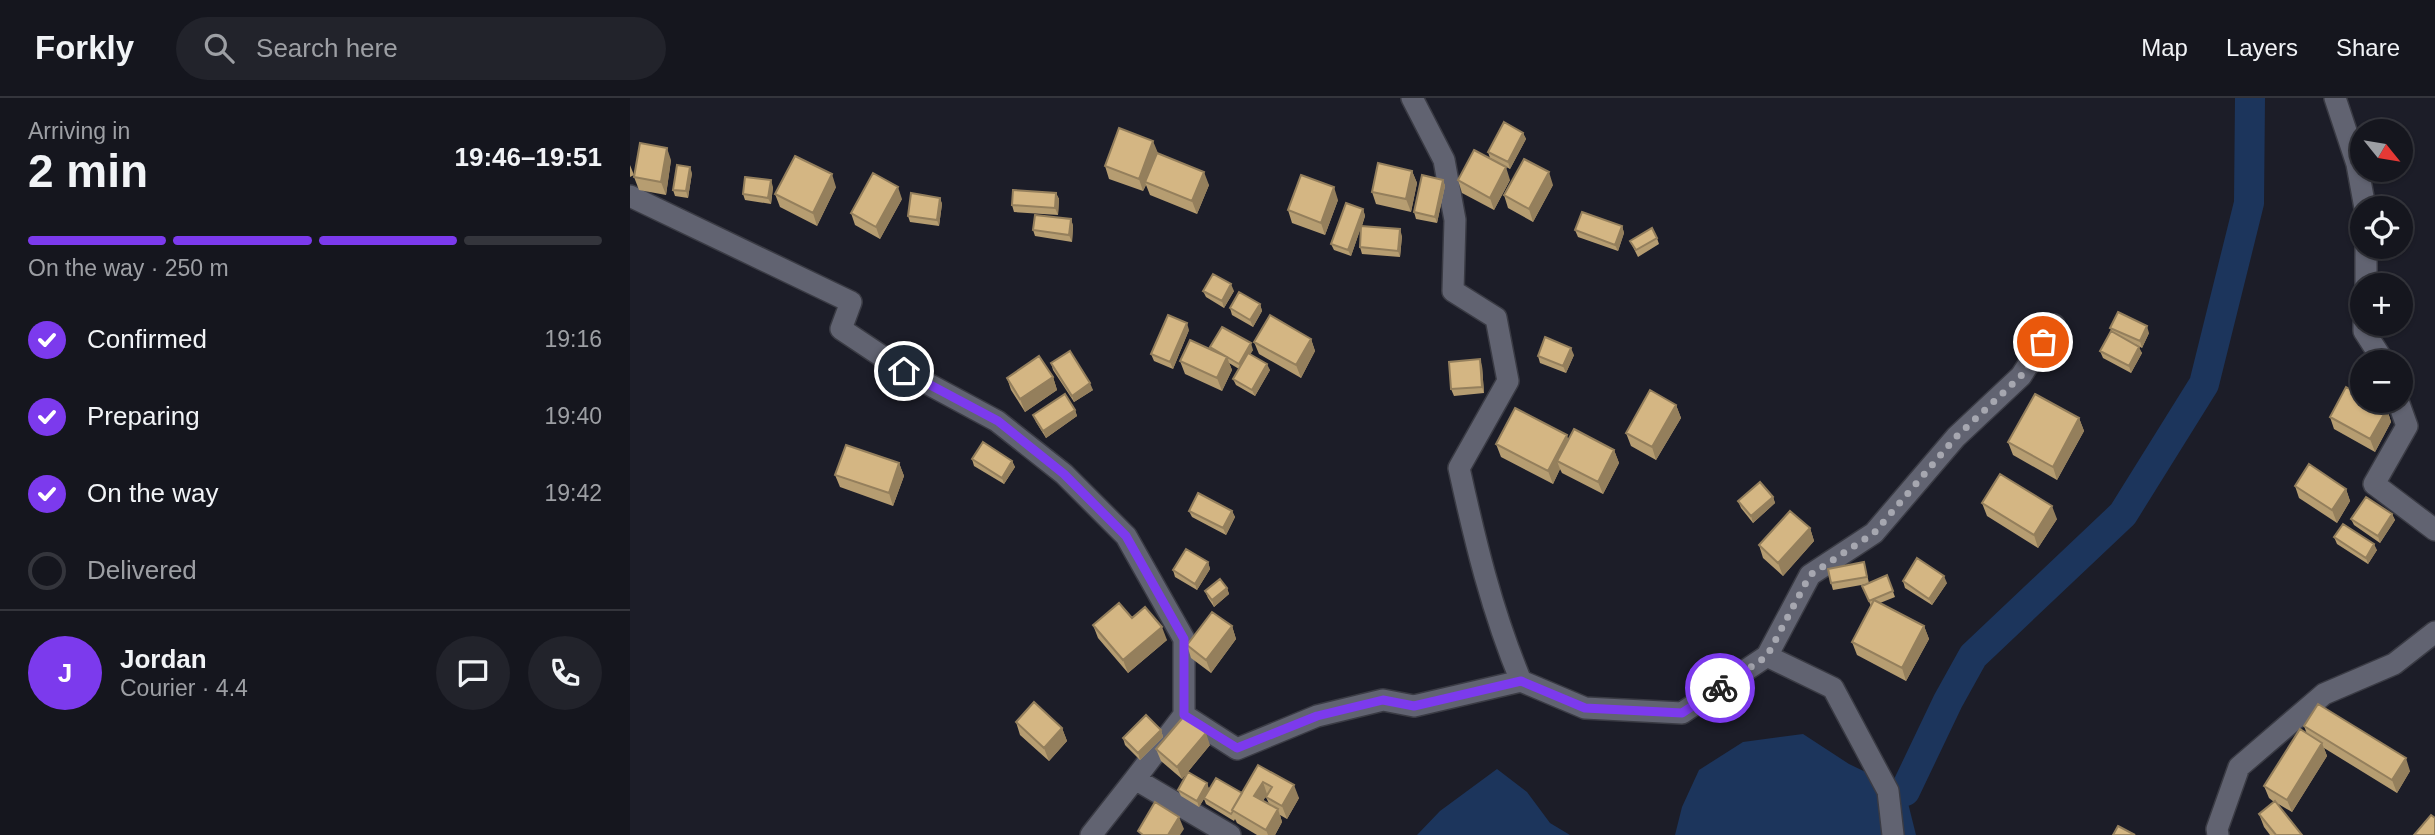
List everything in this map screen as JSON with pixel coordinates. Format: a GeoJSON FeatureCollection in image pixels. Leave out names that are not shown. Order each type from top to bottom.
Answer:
{"type":"FeatureCollection","features":[{"type":"Feature","properties":{"kind":"street"},"geometry":{"type":"LineString","coordinates":[[1412,98],[1444,160],[1455,220],[1453,291],[1496,318],[1508,381],[1459,468],[1481,566],[1504,641],[1521,681]]}},
{"type":"Feature","properties":{"kind":"street"},"geometry":{"type":"LineString","coordinates":[[2335,98],[2357,164],[2363,196]]}},
{"type":"Feature","properties":{"kind":"street"},"geometry":{"type":"LineString","coordinates":[[630,196],[851,302],[841,330],[904,371],[998,421],[1064,474],[1126,536],[1184,639],[1184,715],[1091,835]]}},
{"type":"Feature","properties":{"kind":"street"},"geometry":{"type":"LineString","coordinates":[[1184,715],[1237,748],[1317,716],[1383,700],[1414,706],[1521,681],[1585,708],[1682,713],[1767,656],[1810,575],[1874,533],[1956,437],[2021,376],[2054,324]]}},
{"type":"Feature","properties":{"kind":"street"},"geometry":{"type":"LineString","coordinates":[[2402,413],[2407,426],[2374,484],[2435,530]]}},
{"type":"Feature","properties":{"kind":"street"},"geometry":{"type":"LineString","coordinates":[[2218,835],[2217,830],[2239,767],[2324,694],[2394,664],[2435,632]]}},
{"type":"Feature","properties":{"kind":"street"},"geometry":{"type":"LineString","coordinates":[[1767,656],[1833,688],[1888,791],[1894,835]]}},
{"type":"Feature","properties":{"kind":"street"},"geometry":{"type":"LineString","coordinates":[[1135,779],[1230,835]]}},
{"type":"Feature","properties":{"kind":"water"},"geometry":{"type":"Polygon","coordinates":[[[1803,734],[1849,764],[1905,791],[1916,835],[1675,835],[1682,807],[1699,770],[1743,742],[1803,734]]]}},
{"type":"Feature","properties":{"kind":"water"},"geometry":{"type":"Polygon","coordinates":[[[1497,769],[1527,792],[1550,823],[1570,835],[1417,835],[1440,811],[1497,769]]]}},
{"type":"Feature","properties":{"kind":"building"},"geometry":{"type":"Polygon","coordinates":[[[1504,122],[1523,133],[1508,162],[1488,152],[1504,122]]]}},
{"type":"Feature","properties":{"kind":"building"},"geometry":{"type":"Polygon","coordinates":[[[1119,128],[1153,141],[1139,179],[1105,166],[1119,128]]]}},
{"type":"Feature","properties":{"kind":"building"},"geometry":{"type":"Polygon","coordinates":[[[640,143],[667,148],[661,182],[634,177],[640,143]]]}},
{"type":"Feature","properties":{"kind":"building"},"geometry":{"type":"Polygon","coordinates":[[[1474,150],[1506,167],[1490,198],[1458,180],[1474,150]]]}},
{"type":"Feature","properties":{"kind":"building"},"geometry":{"type":"Polygon","coordinates":[[[1157,153],[1204,172],[1192,201],[1145,182],[1157,153]]]}},
{"type":"Feature","properties":{"kind":"building"},"geometry":{"type":"Polygon","coordinates":[[[795,156],[832,174],[813,213],[775,194],[795,156]]]}},
{"type":"Feature","properties":{"kind":"building"},"geometry":{"type":"Polygon","coordinates":[[[1524,159],[1549,172],[1529,209],[1504,195],[1524,159]]]}},
{"type":"Feature","properties":{"kind":"building"},"geometry":{"type":"Polygon","coordinates":[[[1378,163],[1412,171],[1406,199],[1372,192],[1378,163]]]}},
{"type":"Feature","properties":{"kind":"building"},"geometry":{"type":"Polygon","coordinates":[[[677,165],[690,167],[686,191],[673,190],[677,165]]]}},
{"type":"Feature","properties":{"kind":"building"},"geometry":{"type":"Polygon","coordinates":[[[873,173],[898,187],[876,227],[851,213],[873,173]]]}},
{"type":"Feature","properties":{"kind":"building"},"geometry":{"type":"Polygon","coordinates":[[[1301,175],[1334,187],[1321,223],[1288,210],[1301,175]]]}},
{"type":"Feature","properties":{"kind":"building"},"geometry":{"type":"Polygon","coordinates":[[[1422,175],[1443,180],[1435,217],[1414,212],[1422,175]]]}},
{"type":"Feature","properties":{"kind":"building"},"geometry":{"type":"Polygon","coordinates":[[[745,177],[771,180],[768,198],[743,194],[745,177]]]}},
{"type":"Feature","properties":{"kind":"building"},"geometry":{"type":"Polygon","coordinates":[[[1013,190],[1056,193],[1055,208],[1012,205],[1013,190]]]}},
{"type":"Feature","properties":{"kind":"building"},"geometry":{"type":"Polygon","coordinates":[[[911,193],[940,198],[937,220],[908,216],[911,193]]]}},
{"type":"Feature","properties":{"kind":"building"},"geometry":{"type":"Polygon","coordinates":[[[1346,203],[1363,209],[1348,250],[1331,244],[1346,203]]]}},
{"type":"Feature","properties":{"kind":"building"},"geometry":{"type":"Polygon","coordinates":[[[1582,212],[1622,226],[1615,245],[1575,230],[1582,212]]]}},
{"type":"Feature","properties":{"kind":"building"},"geometry":{"type":"Polygon","coordinates":[[[1035,215],[1071,219],[1069,235],[1033,230],[1035,215]]]}},
{"type":"Feature","properties":{"kind":"building"},"geometry":{"type":"Polygon","coordinates":[[[1361,226],[1400,229],[1398,251],[1360,247],[1361,226]]]}},
{"type":"Feature","properties":{"kind":"building"},"geometry":{"type":"Polygon","coordinates":[[[1652,228],[1657,238],[1636,250],[1630,241],[1652,228]]]}},
{"type":"Feature","properties":{"kind":"building"},"geometry":{"type":"Polygon","coordinates":[[[1213,274],[1231,284],[1222,301],[1203,291],[1213,274]]]}},
{"type":"Feature","properties":{"kind":"building"},"geometry":{"type":"Polygon","coordinates":[[[1239,292],[1260,304],[1250,320],[1230,308],[1239,292]]]}},
{"type":"Feature","properties":{"kind":"building"},"geometry":{"type":"Polygon","coordinates":[[[2118,312],[2147,326],[2140,341],[2110,328],[2118,312]]]}},
{"type":"Feature","properties":{"kind":"building"},"geometry":{"type":"Polygon","coordinates":[[[1168,315],[1187,323],[1170,362],[1151,354],[1168,315]]]}},
{"type":"Feature","properties":{"kind":"building"},"geometry":{"type":"Polygon","coordinates":[[[1270,315],[1311,339],[1296,365],[1254,342],[1270,315]]]}},
{"type":"Feature","properties":{"kind":"building"},"geometry":{"type":"Polygon","coordinates":[[[1222,327],[1251,343],[1239,364],[1210,347],[1222,327]]]}},
{"type":"Feature","properties":{"kind":"building"},"geometry":{"type":"Polygon","coordinates":[[[2111,331],[2139,347],[2129,366],[2100,351],[2111,331]]]}},
{"type":"Feature","properties":{"kind":"building"},"geometry":{"type":"Polygon","coordinates":[[[1545,337],[1571,348],[1563,366],[1538,356],[1545,337]]]}},
{"type":"Feature","properties":{"kind":"building"},"geometry":{"type":"Polygon","coordinates":[[[1190,340],[1227,357],[1217,378],[1180,361],[1190,340]]]}},
{"type":"Feature","properties":{"kind":"building"},"geometry":{"type":"Polygon","coordinates":[[[1070,351],[1090,383],[1072,396],[1051,363],[1070,351]]]}},
{"type":"Feature","properties":{"kind":"building"},"geometry":{"type":"Polygon","coordinates":[[[1248,353],[1267,364],[1252,390],[1233,379],[1248,353]]]}},
{"type":"Feature","properties":{"kind":"building"},"geometry":{"type":"Polygon","coordinates":[[[1039,356],[1053,377],[1020,399],[1007,378],[1039,356]]]}},
{"type":"Feature","properties":{"kind":"building"},"geometry":{"type":"Polygon","coordinates":[[[1480,359],[1482,387],[1451,389],[1449,362],[1480,359]]]}},
{"type":"Feature","properties":{"kind":"building"},"geometry":{"type":"Polygon","coordinates":[[[2346,387],[2350,389],[2350,413],[2385,413],[2370,439],[2330,417],[2346,387]]]}},
{"type":"Feature","properties":{"kind":"building"},"geometry":{"type":"Polygon","coordinates":[[[1650,390],[1676,405],[1652,447],[1626,433],[1650,390]]]}},
{"type":"Feature","properties":{"kind":"building"},"geometry":{"type":"Polygon","coordinates":[[[1065,394],[1075,410],[1043,431],[1033,415],[1065,394]]]}},
{"type":"Feature","properties":{"kind":"building"},"geometry":{"type":"Polygon","coordinates":[[[2035,394],[2079,418],[2053,467],[2008,442],[2035,394]]]}},
{"type":"Feature","properties":{"kind":"building"},"geometry":{"type":"Polygon","coordinates":[[[1515,408],[1567,435],[1548,471],[1496,444],[1515,408]]]}},
{"type":"Feature","properties":{"kind":"building"},"geometry":{"type":"Polygon","coordinates":[[[1574,429],[1614,450],[1598,482],[1557,461],[1574,429]]]}},
{"type":"Feature","properties":{"kind":"building"},"geometry":{"type":"Polygon","coordinates":[[[983,442],[1012,461],[1002,478],[972,459],[983,442]]]}},
{"type":"Feature","properties":{"kind":"building"},"geometry":{"type":"Polygon","coordinates":[[[846,445],[899,463],[889,493],[835,475],[846,445]]]}},
{"type":"Feature","properties":{"kind":"building"},"geometry":{"type":"Polygon","coordinates":[[[2309,464],[2346,489],[2332,510],[2295,486],[2309,464]]]}},
{"type":"Feature","properties":{"kind":"building"},"geometry":{"type":"Polygon","coordinates":[[[2000,474],[2052,506],[2034,535],[1982,503],[2000,474]]]}},
{"type":"Feature","properties":{"kind":"building"},"geometry":{"type":"Polygon","coordinates":[[[1760,482],[1773,497],[1751,516],[1738,501],[1760,482]]]}},
{"type":"Feature","properties":{"kind":"building"},"geometry":{"type":"Polygon","coordinates":[[[1198,493],[1232,511],[1223,528],[1189,511],[1198,493]]]}},
{"type":"Feature","properties":{"kind":"building"},"geometry":{"type":"Polygon","coordinates":[[[2366,497],[2392,514],[2378,536],[2351,519],[2366,497]]]}},
{"type":"Feature","properties":{"kind":"building"},"geometry":{"type":"Polygon","coordinates":[[[1790,511],[1810,528],[1778,563],[1759,545],[1790,511]]]}},
{"type":"Feature","properties":{"kind":"building"},"geometry":{"type":"Polygon","coordinates":[[[2343,524],[2374,544],[2366,558],[2334,537],[2343,524]]]}},
{"type":"Feature","properties":{"kind":"building"},"geometry":{"type":"Polygon","coordinates":[[[1186,549],[1208,562],[1195,584],[1173,570],[1186,549]]]}},
{"type":"Feature","properties":{"kind":"building"},"geometry":{"type":"Polygon","coordinates":[[[1917,558],[1944,576],[1929,599],[1903,581],[1917,558]]]}},
{"type":"Feature","properties":{"kind":"building"},"geometry":{"type":"Polygon","coordinates":[[[1864,562],[1867,577],[1831,583],[1828,569],[1864,562]]]}},
{"type":"Feature","properties":{"kind":"building"},"geometry":{"type":"Polygon","coordinates":[[[1887,575],[1893,591],[1869,601],[1862,586],[1887,575]]]}},
{"type":"Feature","properties":{"kind":"building"},"geometry":{"type":"Polygon","coordinates":[[[1220,579],[1227,588],[1212,600],[1205,591],[1220,579]]]}},
{"type":"Feature","properties":{"kind":"building"},"geometry":{"type":"Polygon","coordinates":[[[1874,600],[1924,626],[1902,668],[1852,642],[1874,600]]]}},
{"type":"Feature","properties":{"kind":"building"},"geometry":{"type":"Polygon","coordinates":[[[1119,603],[1132,618],[1145,607],[1162,627],[1123,660],[1093,625],[1119,603]]]}},
{"type":"Feature","properties":{"kind":"building"},"geometry":{"type":"Polygon","coordinates":[[[1212,612],[1232,626],[1206,660],[1187,645],[1212,612]]]}},
{"type":"Feature","properties":{"kind":"building"},"geometry":{"type":"Polygon","coordinates":[[[1034,702],[1062,728],[1044,748],[1016,722],[1034,702]]]}},
{"type":"Feature","properties":{"kind":"building"},"geometry":{"type":"Polygon","coordinates":[[[2318,704],[2406,758],[2392,780],[2304,726],[2318,704]]]}},
{"type":"Feature","properties":{"kind":"building"},"geometry":{"type":"Polygon","coordinates":[[[1146,715],[1161,730],[1138,753],[1123,738],[1146,715]]]}},
{"type":"Feature","properties":{"kind":"building"},"geometry":{"type":"Polygon","coordinates":[[[1185,715],[1206,733],[1177,767],[1156,749],[1185,715]]]}},
{"type":"Feature","properties":{"kind":"building"},"geometry":{"type":"Polygon","coordinates":[[[2300,729],[2322,743],[2287,800],[2264,786],[2300,729]]]}},
{"type":"Feature","properties":{"kind":"building"},"geometry":{"type":"Polygon","coordinates":[[[1258,765],[1294,785],[1282,806],[1266,797],[1272,787],[1263,782],[1254,796],[1278,809],[1266,830],[1232,810],[1258,765]]]}},
{"type":"Feature","properties":{"kind":"building"},"geometry":{"type":"Polygon","coordinates":[[[1188,772],[1207,783],[1197,801],[1178,790],[1188,772]]]}},
{"type":"Feature","properties":{"kind":"building"},"geometry":{"type":"Polygon","coordinates":[[[1216,778],[1242,793],[1231,814],[1204,798],[1216,778]]]}},
{"type":"Feature","properties":{"kind":"building"},"geometry":{"type":"Polygon","coordinates":[[[2275,801],[2302,835],[2276,835],[2259,814],[2275,801]]]}},
{"type":"Feature","properties":{"kind":"building"},"geometry":{"type":"Polygon","coordinates":[[[1155,802],[1179,817],[1168,835],[1143,835],[1138,831],[1155,802]]]}},
{"type":"Feature","properties":{"kind":"building"},"geometry":{"type":"Polygon","coordinates":[[[2431,815],[2435,818],[2435,835],[2414,835],[2431,815]]]}},
{"type":"Feature","properties":{"kind":"building"},"geometry":{"type":"Polygon","coordinates":[[[2118,826],[2135,835],[2113,835],[2118,826]]]}},
{"type":"Feature","properties":{"kind":"waterway"},"geometry":{"type":"LineString","coordinates":[[1905,791],[1973,656],[2123,514],[2204,384],[2249,203],[2250,98]]}},
{"type":"Feature","properties":{"kind":"way so far"},"geometry":{"type":"LineString","coordinates":[[1720,688],[1767,656],[1810,575],[1874,533],[1956,437],[2021,376],[2043,342]]}},
{"type":"Feature","properties":{"kind":"route"},"geometry":{"type":"LineString","coordinates":[[904,371],[998,421],[1064,474],[1126,536],[1184,639],[1184,715],[1237,748],[1317,716],[1383,700],[1414,706],[1521,681],[1585,708],[1682,713],[1720,688]]}}]}
